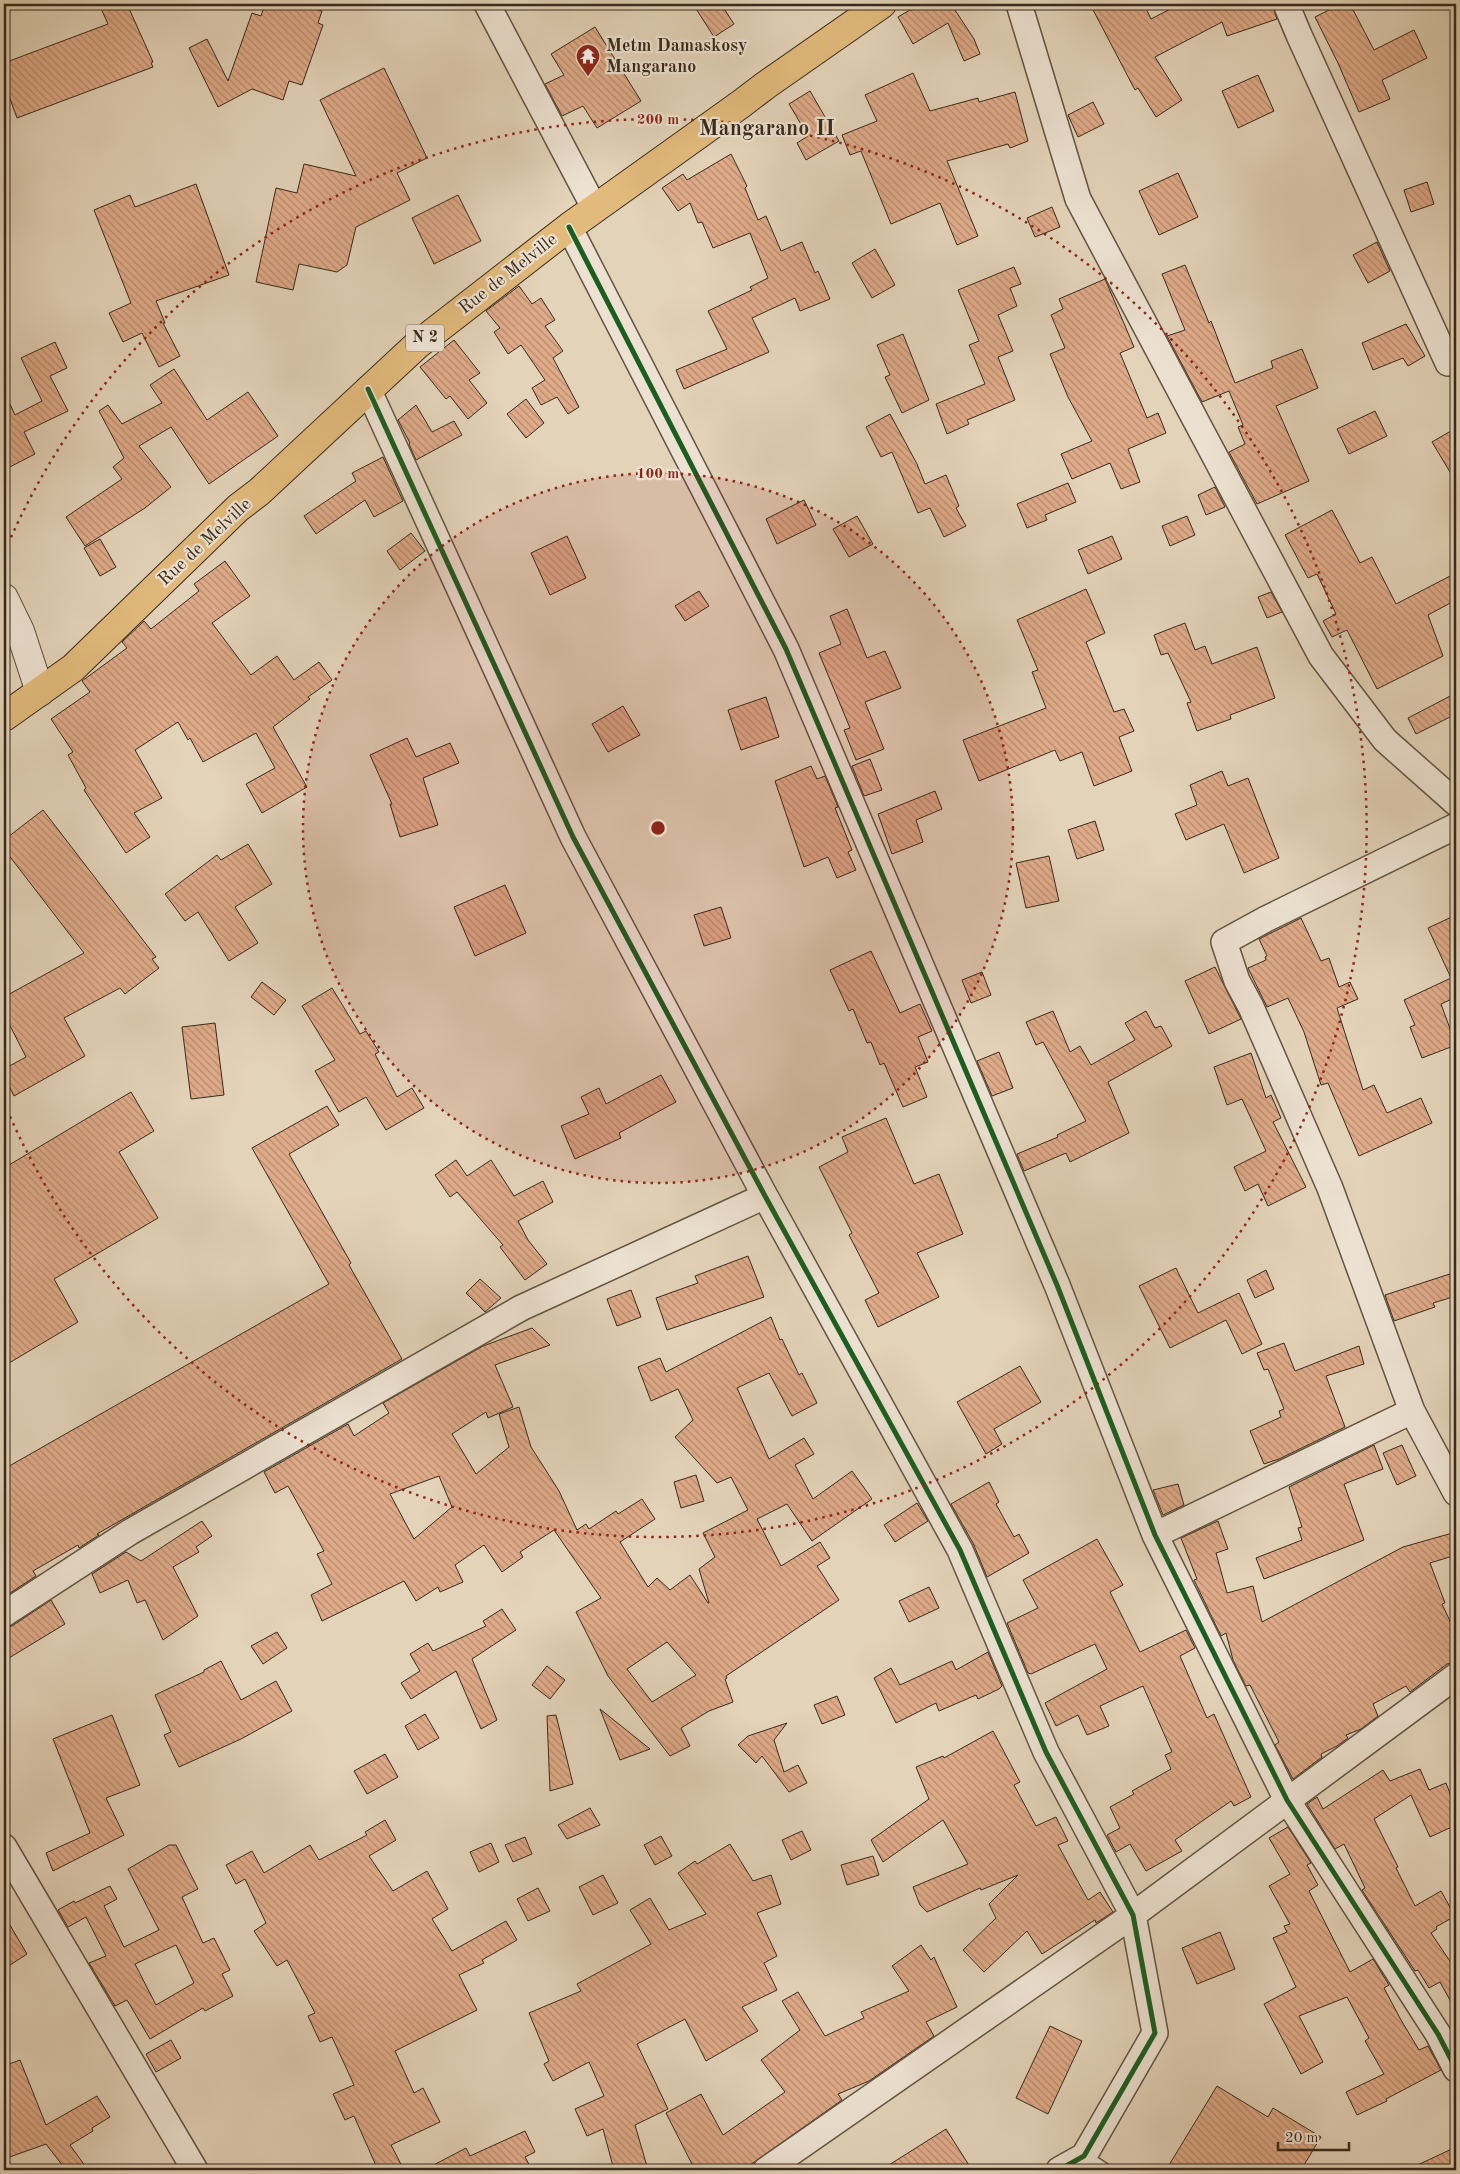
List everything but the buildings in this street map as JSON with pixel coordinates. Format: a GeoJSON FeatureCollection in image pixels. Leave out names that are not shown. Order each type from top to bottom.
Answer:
{"type":"FeatureCollection","features":[{"type":"Feature","properties":{"kind":"main road","name":"Rue de Melville"},"geometry":{"type":"LineString","coordinates":[[4,717],[73,668],[238,508],[259,492],[417,344],[569,227],[882,4]]}},
{"type":"Feature","properties":{"kind":"street"},"geometry":{"type":"LineString","coordinates":[[487,4],[595,209]]}},
{"type":"Feature","properties":{"kind":"street"},"geometry":{"type":"LineString","coordinates":[[1019,4],[1078,199],[1321,656],[1385,740],[1456,803]]}},
{"type":"Feature","properties":{"kind":"street"},"geometry":{"type":"LineString","coordinates":[[1286,4],[1448,362]]}},
{"type":"Feature","properties":{"kind":"street"},"geometry":{"type":"LineString","coordinates":[[569,227],[786,649],[1057,1285],[1155,1535],[1287,1800],[1438,2034],[1456,2069]]}},
{"type":"Feature","properties":{"kind":"street"},"geometry":{"type":"LineString","coordinates":[[368,389],[573,837],[765,1196],[960,1550],[1046,1752],[1133,1915],[1155,2034],[1084,2156],[1058,2170]]}},
{"type":"Feature","properties":{"kind":"street"},"geometry":{"type":"LineString","coordinates":[[4,598],[20,631],[40,692]]}},
{"type":"Feature","properties":{"kind":"street"},"geometry":{"type":"LineString","coordinates":[[1456,826],[1266,919],[1224,942],[1237,981],[1251,1007],[1330,1188],[1412,1412],[1456,1493]]}},
{"type":"Feature","properties":{"kind":"street"},"geometry":{"type":"LineString","coordinates":[[4,1614],[130,1532],[521,1308],[765,1196]]}},
{"type":"Feature","properties":{"kind":"street"},"geometry":{"type":"LineString","coordinates":[[1155,1535],[1412,1412]]}},
{"type":"Feature","properties":{"kind":"street"},"geometry":{"type":"LineString","coordinates":[[766,2170],[1133,1915],[1456,1676]]}},
{"type":"Feature","properties":{"kind":"street"},"geometry":{"type":"LineString","coordinates":[[4,1847],[195,2170]]}},
{"type":"Feature","properties":{"kind":"lane"},"geometry":{"type":"LineString","coordinates":[[1084,2156],[1105,2170]]}},
{"type":"Feature","properties":{"kind":"cycle path"},"geometry":{"type":"LineString","coordinates":[[569,227],[786,649],[1057,1285],[1155,1535],[1287,1800],[1438,2034],[1456,2069]]}},
{"type":"Feature","properties":{"kind":"cycle path"},"geometry":{"type":"LineString","coordinates":[[368,389],[573,837],[765,1196],[960,1550],[1046,1752],[1133,1915],[1155,2033],[1084,2156],[1059,2170]]}},
{"type":"Feature","properties":{"kind":"place","name":"Metm Damaskosy Mangarano"},"geometry":{"type":"Point","coordinates":[588,77]}},
{"type":"Feature","properties":{"kind":"district","name":"Mangarano II"},"geometry":{"type":"Point","coordinates":[767,129]}}]}
